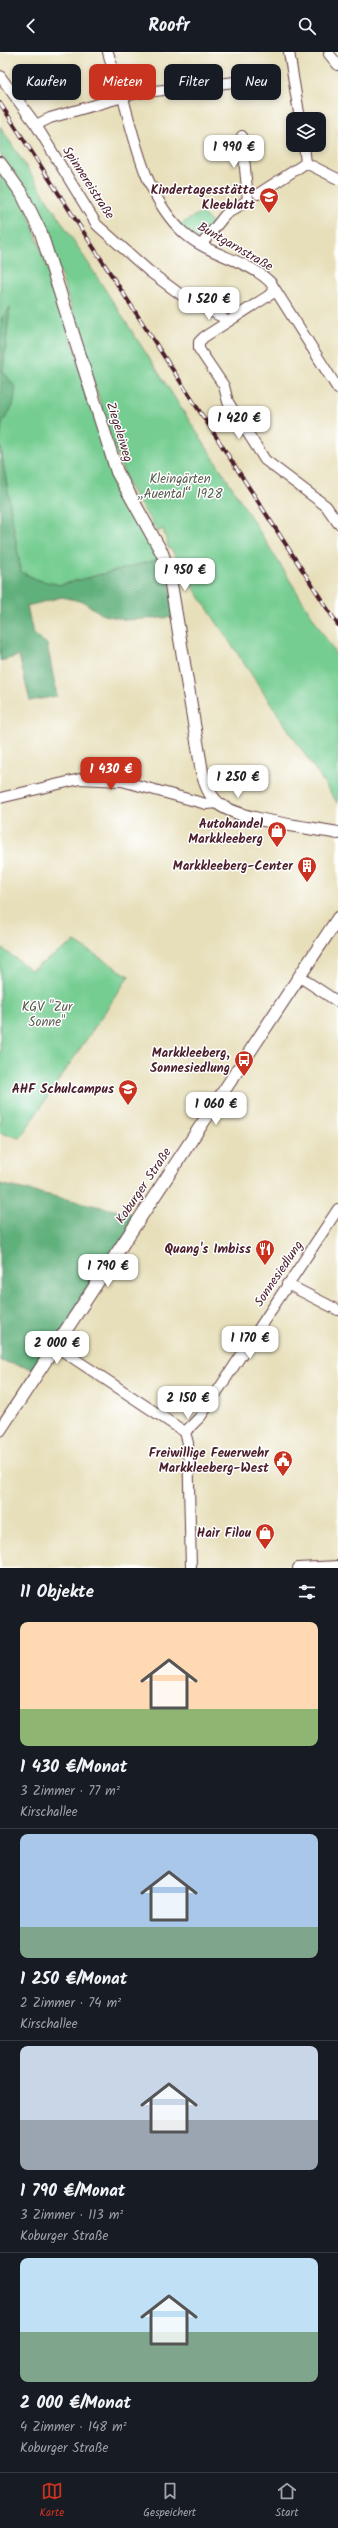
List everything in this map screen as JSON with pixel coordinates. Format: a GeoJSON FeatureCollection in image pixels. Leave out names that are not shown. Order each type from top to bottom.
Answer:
{"type":"FeatureCollection","features":[{"type":"Feature","properties":{"kind":"main road","name":"Ziegeleiweg"},"geometry":{"type":"LineString","coordinates":[[0,163],[22,194],[41,233],[117,472],[162,553],[169,572],[202,772],[210,792],[219,804]]}},
{"type":"Feature","properties":{"kind":"main road"},"geometry":{"type":"LineString","coordinates":[[219,804],[254,817],[338,833]]}},
{"type":"Feature","properties":{"kind":"main road","name":"Koburger Straße"},"geometry":{"type":"LineString","coordinates":[[0,1430],[338,918]]}},
{"type":"Feature","properties":{"kind":"street","name":"Buntgarnstraße"},"geometry":{"type":"LineString","coordinates":[[108,52],[112,64]]}},
{"type":"Feature","properties":{"kind":"street"},"geometry":{"type":"LineString","coordinates":[[289,52],[299,112]]}},
{"type":"Feature","properties":{"kind":"street"},"geometry":{"type":"LineString","coordinates":[[329,54],[338,66]]}},
{"type":"Feature","properties":{"kind":"street","name":"Spinnereistraße"},"geometry":{"type":"LineString","coordinates":[[0,76],[36,125],[97,225],[150,272],[188,300],[222,317],[226,322]]}},
{"type":"Feature","properties":{"kind":"street"},"geometry":{"type":"LineString","coordinates":[[156,92],[231,82]]}},
{"type":"Feature","properties":{"kind":"street"},"geometry":{"type":"LineString","coordinates":[[36,125],[50,118],[109,100]]}},
{"type":"Feature","properties":{"kind":"street","name":"Buntgarnstraße"},"geometry":{"type":"LineString","coordinates":[[123,100],[150,184],[170,217],[186,234],[202,244],[265,276],[276,291]]}},
{"type":"Feature","properties":{"kind":"street"},"geometry":{"type":"LineString","coordinates":[[202,244],[225,215],[248,200],[242,136]]}},
{"type":"Feature","properties":{"kind":"street"},"geometry":{"type":"LineString","coordinates":[[305,152],[306,163]]}},
{"type":"Feature","properties":{"kind":"street"},"geometry":{"type":"LineString","coordinates":[[306,163],[338,179]]}},
{"type":"Feature","properties":{"kind":"street"},"geometry":{"type":"LineString","coordinates":[[258,194],[306,163]]}},
{"type":"Feature","properties":{"kind":"street"},"geometry":{"type":"LineString","coordinates":[[338,389],[276,291],[226,322],[199,342],[199,349],[224,386],[228,402],[265,460],[326,506],[338,523]]}},
{"type":"Feature","properties":{"kind":"street"},"geometry":{"type":"LineString","coordinates":[[0,798],[80,779],[122,781],[206,804],[219,804]]}},
{"type":"Feature","properties":{"kind":"street"},"geometry":{"type":"LineString","coordinates":[[300,977],[338,1002]]}},
{"type":"Feature","properties":{"kind":"street","name":"Sonnesiedlung"},"geometry":{"type":"LineString","coordinates":[[186,1432],[201,1416],[224,1379],[338,1209]]}},
{"type":"Feature","properties":{"kind":"street"},"geometry":{"type":"LineString","coordinates":[[287,1284],[338,1310]]}},
{"type":"Feature","properties":{"kind":"street"},"geometry":{"type":"LineString","coordinates":[[56,1346],[186,1432],[188,1443],[190,1568]]}},
{"type":"Feature","properties":{"kind":"street"},"geometry":{"type":"LineString","coordinates":[[298,1568],[338,1566]]}},
{"type":"Feature","properties":{"kind":"green space","name":"Kleingärten „Auental“ 1928"},"geometry":{"type":"Polygon","coordinates":[[[0,126],[232,487],[338,658],[338,804],[185,575],[172,550],[169,549],[163,529],[158,532],[129,487],[112,441],[45,224],[25,187],[0,154],[0,126]]]}},
{"type":"Feature","properties":{"kind":"green space"},"geometry":{"type":"Polygon","coordinates":[[[0,163],[22,194],[117,472],[164,558],[60,585],[38,580],[21,572],[0,443],[2,423],[13,406],[3,371],[10,308],[0,321],[0,163]]]}},
{"type":"Feature","properties":{"kind":"green space"},"geometry":{"type":"Polygon","coordinates":[[[201,212],[216,227],[202,244],[178,226],[201,212]]]}},
{"type":"Feature","properties":{"kind":"green space"},"geometry":{"type":"Polygon","coordinates":[[[10,307],[3,371],[16,388],[13,406],[2,423],[0,435],[0,321],[10,307]]]}},
{"type":"Feature","properties":{"kind":"green space"},"geometry":{"type":"Polygon","coordinates":[[[0,443],[21,572],[38,580],[60,585],[164,558],[177,617],[127,620],[103,615],[84,602],[62,597],[27,606],[33,634],[47,644],[57,696],[30,701],[19,656],[0,661],[0,443]]]}},
{"type":"Feature","properties":{"kind":"green space","name":"KGV \"Zur Sonne\""},"geometry":{"type":"Polygon","coordinates":[[[75,942],[129,976],[20,1138],[0,1133],[0,947],[31,970],[75,942]]]}},
{"type":"Feature","properties":{"kind":"green space"},"geometry":{"type":"Polygon","coordinates":[[[0,1184],[141,1216],[39,1370],[0,1361],[0,1184]]]}},
{"type":"Feature","properties":{"kind":"railway"},"geometry":{"type":"LineString","coordinates":[[0,103],[338,625]]}},
{"type":"Feature","properties":{"kind":"place","name":"Kindertagesstätte Kleeblatt"},"geometry":{"type":"Point","coordinates":[269,214]}},
{"type":"Feature","properties":{"kind":"place","name":"Autohandel Markkleeberg"},"geometry":{"type":"Point","coordinates":[277,848]}},
{"type":"Feature","properties":{"kind":"place","name":"Markkleeberg-Center"},"geometry":{"type":"Point","coordinates":[307,883]}},
{"type":"Feature","properties":{"kind":"place","name":"Markkleeberg, Sonnesiedlung"},"geometry":{"type":"Point","coordinates":[244,1077]}},
{"type":"Feature","properties":{"kind":"place","name":"AHF Schulcampus"},"geometry":{"type":"Point","coordinates":[128,1106]}},
{"type":"Feature","properties":{"kind":"place","name":"Quang's Imbiss"},"geometry":{"type":"Point","coordinates":[265,1266]}},
{"type":"Feature","properties":{"kind":"place","name":"Freiwillige Feuerwehr Markkleeberg-West"},"geometry":{"type":"Point","coordinates":[283,1477]}},
{"type":"Feature","properties":{"kind":"place","name":"Hair Filou"},"geometry":{"type":"Point","coordinates":[265,1550]}}]}
